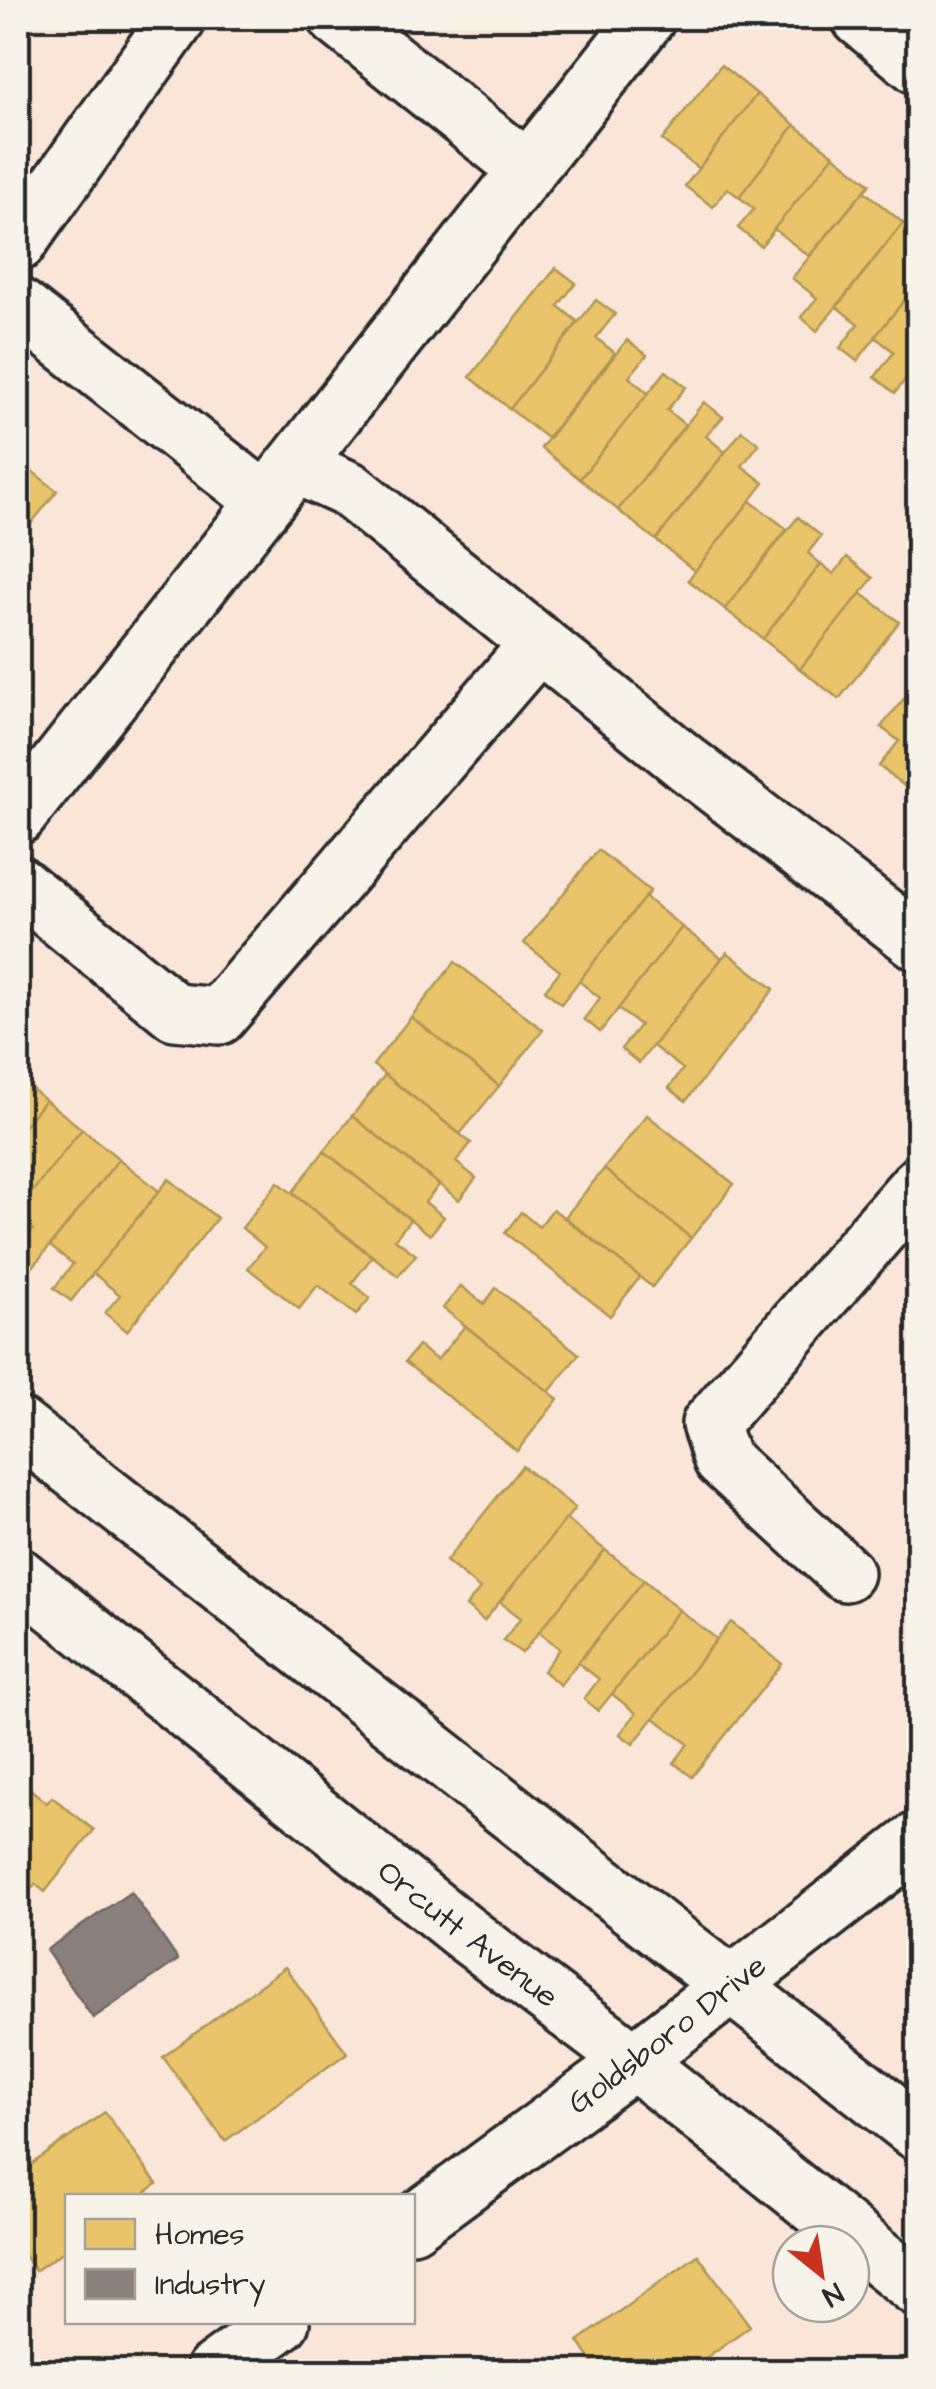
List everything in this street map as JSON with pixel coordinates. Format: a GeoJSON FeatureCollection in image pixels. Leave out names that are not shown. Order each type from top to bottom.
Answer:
{"type":"FeatureCollection","features":[{"type":"Feature","properties":{"kind":"street"},"geometry":{"type":"LineString","coordinates":[[18,242],[178,18]]}},
{"type":"Feature","properties":{"kind":"street"},"geometry":{"type":"LineString","coordinates":[[337,18],[527,169]]}},
{"type":"Feature","properties":{"kind":"street"},"geometry":{"type":"LineString","coordinates":[[18,816],[647,18]]}},
{"type":"Feature","properties":{"kind":"street"},"geometry":{"type":"LineString","coordinates":[[860,18],[918,66]]}},
{"type":"Feature","properties":{"kind":"street"},"geometry":{"type":"LineString","coordinates":[[18,306],[280,483],[350,490],[687,764],[918,942]]}},
{"type":"Feature","properties":{"kind":"street"},"geometry":{"type":"LineString","coordinates":[[18,884],[175,1012],[219,1016],[539,643]]}},
{"type":"Feature","properties":{"kind":"street"},"geometry":{"type":"LineString","coordinates":[[845,1573],[722,1460],[710,1424],[918,1185]]}},
{"type":"Feature","properties":{"kind":"street"},"geometry":{"type":"LineString","coordinates":[[18,1426],[918,2132]]}},
{"type":"Feature","properties":{"kind":"street","name":"Orcutt Avenue"},"geometry":{"type":"LineString","coordinates":[[18,1576],[918,2288]]}},
{"type":"Feature","properties":{"kind":"street","name":"Goldsboro Drive"},"geometry":{"type":"LineString","coordinates":[[415,2222],[634,2062],[918,1840]]}},
{"type":"Feature","properties":{"kind":"street"},"geometry":{"type":"LineString","coordinates":[[213,2372],[278,2324]]}},
{"type":"Feature","properties":{"kind":"building: Homes"},"geometry":{"type":"Polygon","coordinates":[[[721,65],[757,94],[699,169],[662,140],[721,65]]]}},
{"type":"Feature","properties":{"kind":"building: Homes"},"geometry":{"type":"Polygon","coordinates":[[[757,94],[795,125],[739,197],[727,188],[713,207],[685,186],[757,94]]]}},
{"type":"Feature","properties":{"kind":"building: Homes"},"geometry":{"type":"Polygon","coordinates":[[[795,125],[834,155],[761,246],[738,228],[754,209],[739,197],[795,125]]]}},
{"type":"Feature","properties":{"kind":"building: Homes"},"geometry":{"type":"Polygon","coordinates":[[[834,155],[870,184],[809,256],[774,229],[834,155]]]}},
{"type":"Feature","properties":{"kind":"building: Homes"},"geometry":{"type":"Polygon","coordinates":[[[864,191],[903,223],[817,331],[801,317],[817,298],[792,278],[864,191]]]}},
{"type":"Feature","properties":{"kind":"building: Homes"},"geometry":{"type":"Polygon","coordinates":[[[903,223],[918,235],[918,283],[857,361],[840,348],[858,324],[837,307],[903,223]]]}},
{"type":"Feature","properties":{"kind":"building: Homes"},"geometry":{"type":"Polygon","coordinates":[[[556,268],[576,283],[558,306],[578,322],[510,409],[470,377],[556,268]]]}},
{"type":"Feature","properties":{"kind":"building: Homes"},"geometry":{"type":"Polygon","coordinates":[[[918,283],[918,363],[895,393],[875,377],[894,352],[875,337],[918,283]]]}},
{"type":"Feature","properties":{"kind":"building: Homes"},"geometry":{"type":"Polygon","coordinates":[[[596,300],[615,314],[596,338],[615,353],[547,438],[510,409],[596,300]]]}},
{"type":"Feature","properties":{"kind":"building: Homes"},"geometry":{"type":"Polygon","coordinates":[[[627,340],[647,355],[629,377],[649,394],[580,479],[541,448],[627,340]]]}},
{"type":"Feature","properties":{"kind":"building: Homes"},"geometry":{"type":"Polygon","coordinates":[[[666,371],[686,387],[667,410],[685,425],[618,510],[580,479],[666,371]]]}},
{"type":"Feature","properties":{"kind":"building: Homes"},"geometry":{"type":"Polygon","coordinates":[[[704,402],[723,417],[706,436],[725,452],[656,540],[618,510],[704,402]]]}},
{"type":"Feature","properties":{"kind":"building: Homes"},"geometry":{"type":"Polygon","coordinates":[[[742,431],[759,444],[742,466],[764,483],[695,571],[656,540],[742,431]]]}},
{"type":"Feature","properties":{"kind":"building: Homes"},"geometry":{"type":"Polygon","coordinates":[[[18,460],[57,491],[18,540],[18,460]]]}},
{"type":"Feature","properties":{"kind":"building: Homes"},"geometry":{"type":"Polygon","coordinates":[[[750,501],[787,529],[725,609],[688,580],[750,501]]]}},
{"type":"Feature","properties":{"kind":"building: Homes"},"geometry":{"type":"Polygon","coordinates":[[[798,517],[821,536],[808,553],[821,564],[763,639],[725,609],[798,517]]]}},
{"type":"Feature","properties":{"kind":"building: Homes"},"geometry":{"type":"Polygon","coordinates":[[[847,557],[873,578],[800,669],[763,639],[821,564],[834,574],[847,557]]]}},
{"type":"Feature","properties":{"kind":"building: Homes"},"geometry":{"type":"Polygon","coordinates":[[[861,593],[899,622],[839,699],[800,669],[861,593]]]}},
{"type":"Feature","properties":{"kind":"building: Homes"},"geometry":{"type":"Polygon","coordinates":[[[918,681],[918,797],[879,766],[899,741],[881,727],[918,681]]]}},
{"type":"Feature","properties":{"kind":"building: Homes"},"geometry":{"type":"Polygon","coordinates":[[[598,850],[650,891],[561,1004],[545,990],[560,971],[524,943],[598,850]]]}},
{"type":"Feature","properties":{"kind":"building: Homes"},"geometry":{"type":"Polygon","coordinates":[[[645,897],[682,927],[600,1032],[584,1019],[600,998],[579,981],[645,897]]]}},
{"type":"Feature","properties":{"kind":"building: Homes"},"geometry":{"type":"Polygon","coordinates":[[[682,927],[722,958],[639,1063],[621,1049],[640,1025],[618,1009],[682,927]]]}},
{"type":"Feature","properties":{"kind":"building: Homes"},"geometry":{"type":"Polygon","coordinates":[[[727,952],[774,989],[686,1101],[669,1088],[683,1069],[653,1046],[727,952]]]}},
{"type":"Feature","properties":{"kind":"building: Homes"},"geometry":{"type":"Polygon","coordinates":[[[455,962],[543,1030],[499,1086],[411,1017],[455,962]]]}},
{"type":"Feature","properties":{"kind":"building: Homes"},"geometry":{"type":"Polygon","coordinates":[[[411,1017],[499,1086],[460,1134],[373,1065],[411,1017]]]}},
{"type":"Feature","properties":{"kind":"building: Homes"},"geometry":{"type":"Polygon","coordinates":[[[385,1075],[471,1143],[456,1162],[476,1178],[459,1200],[352,1116],[385,1075]]]}},
{"type":"Feature","properties":{"kind":"building: Homes"},"geometry":{"type":"Polygon","coordinates":[[[18,1077],[45,1100],[18,1134],[18,1077]]]}},
{"type":"Feature","properties":{"kind":"building: Homes"},"geometry":{"type":"Polygon","coordinates":[[[45,1100],[82,1129],[18,1210],[18,1134],[45,1100]]]}},
{"type":"Feature","properties":{"kind":"building: Homes"},"geometry":{"type":"Polygon","coordinates":[[[647,1115],[734,1184],[691,1238],[604,1169],[647,1115]]]}},
{"type":"Feature","properties":{"kind":"building: Homes"},"geometry":{"type":"Polygon","coordinates":[[[352,1116],[439,1185],[425,1202],[444,1217],[430,1235],[324,1151],[352,1116]]]}},
{"type":"Feature","properties":{"kind":"building: Homes"},"geometry":{"type":"Polygon","coordinates":[[[82,1129],[119,1159],[32,1268],[18,1257],[18,1249],[33,1230],[18,1218],[18,1210],[82,1129]]]}},
{"type":"Feature","properties":{"kind":"building: Homes"},"geometry":{"type":"Polygon","coordinates":[[[324,1151],[410,1220],[395,1239],[416,1255],[398,1276],[292,1193],[324,1151]]]}},
{"type":"Feature","properties":{"kind":"building: Homes"},"geometry":{"type":"Polygon","coordinates":[[[119,1159],[159,1191],[71,1301],[54,1288],[73,1264],[50,1246],[119,1159]]]}},
{"type":"Feature","properties":{"kind":"building: Homes"},"geometry":{"type":"Polygon","coordinates":[[[604,1169],[691,1238],[652,1287],[565,1217],[604,1169]]]}},
{"type":"Feature","properties":{"kind":"building: Homes"},"geometry":{"type":"Polygon","coordinates":[[[169,1179],[217,1218],[127,1331],[105,1313],[120,1295],[93,1273],[169,1179]]]}},
{"type":"Feature","properties":{"kind":"building: Homes"},"geometry":{"type":"Polygon","coordinates":[[[278,1182],[372,1257],[352,1283],[370,1298],[356,1315],[318,1285],[299,1309],[248,1268],[265,1247],[242,1228],[278,1182]]]}},
{"type":"Feature","properties":{"kind":"building: Homes"},"geometry":{"type":"Polygon","coordinates":[[[553,1209],[640,1277],[610,1316],[505,1233],[521,1212],[539,1227],[553,1209]]]}},
{"type":"Feature","properties":{"kind":"building: Homes"},"geometry":{"type":"Polygon","coordinates":[[[461,1286],[484,1304],[496,1288],[579,1354],[549,1392],[443,1308],[461,1286]]]}},
{"type":"Feature","properties":{"kind":"building: Homes"},"geometry":{"type":"Polygon","coordinates":[[[465,1326],[558,1399],[517,1451],[405,1362],[418,1346],[437,1360],[465,1326]]]}},
{"type":"Feature","properties":{"kind":"building: Homes"},"geometry":{"type":"Polygon","coordinates":[[[522,1466],[575,1508],[484,1621],[466,1606],[480,1589],[446,1561],[522,1466]]]}},
{"type":"Feature","properties":{"kind":"building: Homes"},"geometry":{"type":"Polygon","coordinates":[[[566,1519],[605,1550],[522,1653],[503,1640],[521,1618],[500,1602],[566,1519]]]}},
{"type":"Feature","properties":{"kind":"building: Homes"},"geometry":{"type":"Polygon","coordinates":[[[605,1550],[644,1580],[560,1685],[543,1671],[560,1649],[539,1632],[605,1550]]]}},
{"type":"Feature","properties":{"kind":"building: Homes"},"geometry":{"type":"Polygon","coordinates":[[[644,1580],[679,1610],[598,1711],[584,1699],[599,1679],[578,1663],[644,1580]]]}},
{"type":"Feature","properties":{"kind":"building: Homes"},"geometry":{"type":"Polygon","coordinates":[[[679,1610],[717,1639],[633,1744],[620,1734],[636,1713],[612,1694],[679,1610]]]}},
{"type":"Feature","properties":{"kind":"building: Homes"},"geometry":{"type":"Polygon","coordinates":[[[731,1622],[782,1664],[692,1777],[674,1763],[688,1744],[654,1718],[731,1622]]]}},
{"type":"Feature","properties":{"kind":"building: Homes"},"geometry":{"type":"Polygon","coordinates":[[[18,1779],[47,1803],[52,1797],[94,1830],[45,1892],[35,1884],[18,1907],[18,1779]]]}},
{"type":"Feature","properties":{"kind":"building: Homes"},"geometry":{"type":"Polygon","coordinates":[[[285,1967],[347,2053],[225,2141],[163,2057],[285,1967]]]}},
{"type":"Feature","properties":{"kind":"building: Homes"},"geometry":{"type":"Polygon","coordinates":[[[105,2112],[157,2184],[143,2194],[65,2194],[65,2250],[35,2271],[18,2247],[18,2174],[105,2112]]]}},
{"type":"Feature","properties":{"kind":"building: Homes"},"geometry":{"type":"Polygon","coordinates":[[[698,2255],[750,2326],[686,2372],[599,2372],[578,2341],[698,2255]]]}},
{"type":"Feature","properties":{"kind":"building: Industry"},"geometry":{"type":"Polygon","coordinates":[[[131,1892],[178,1960],[93,2018],[46,1950],[131,1892]]]}}]}
